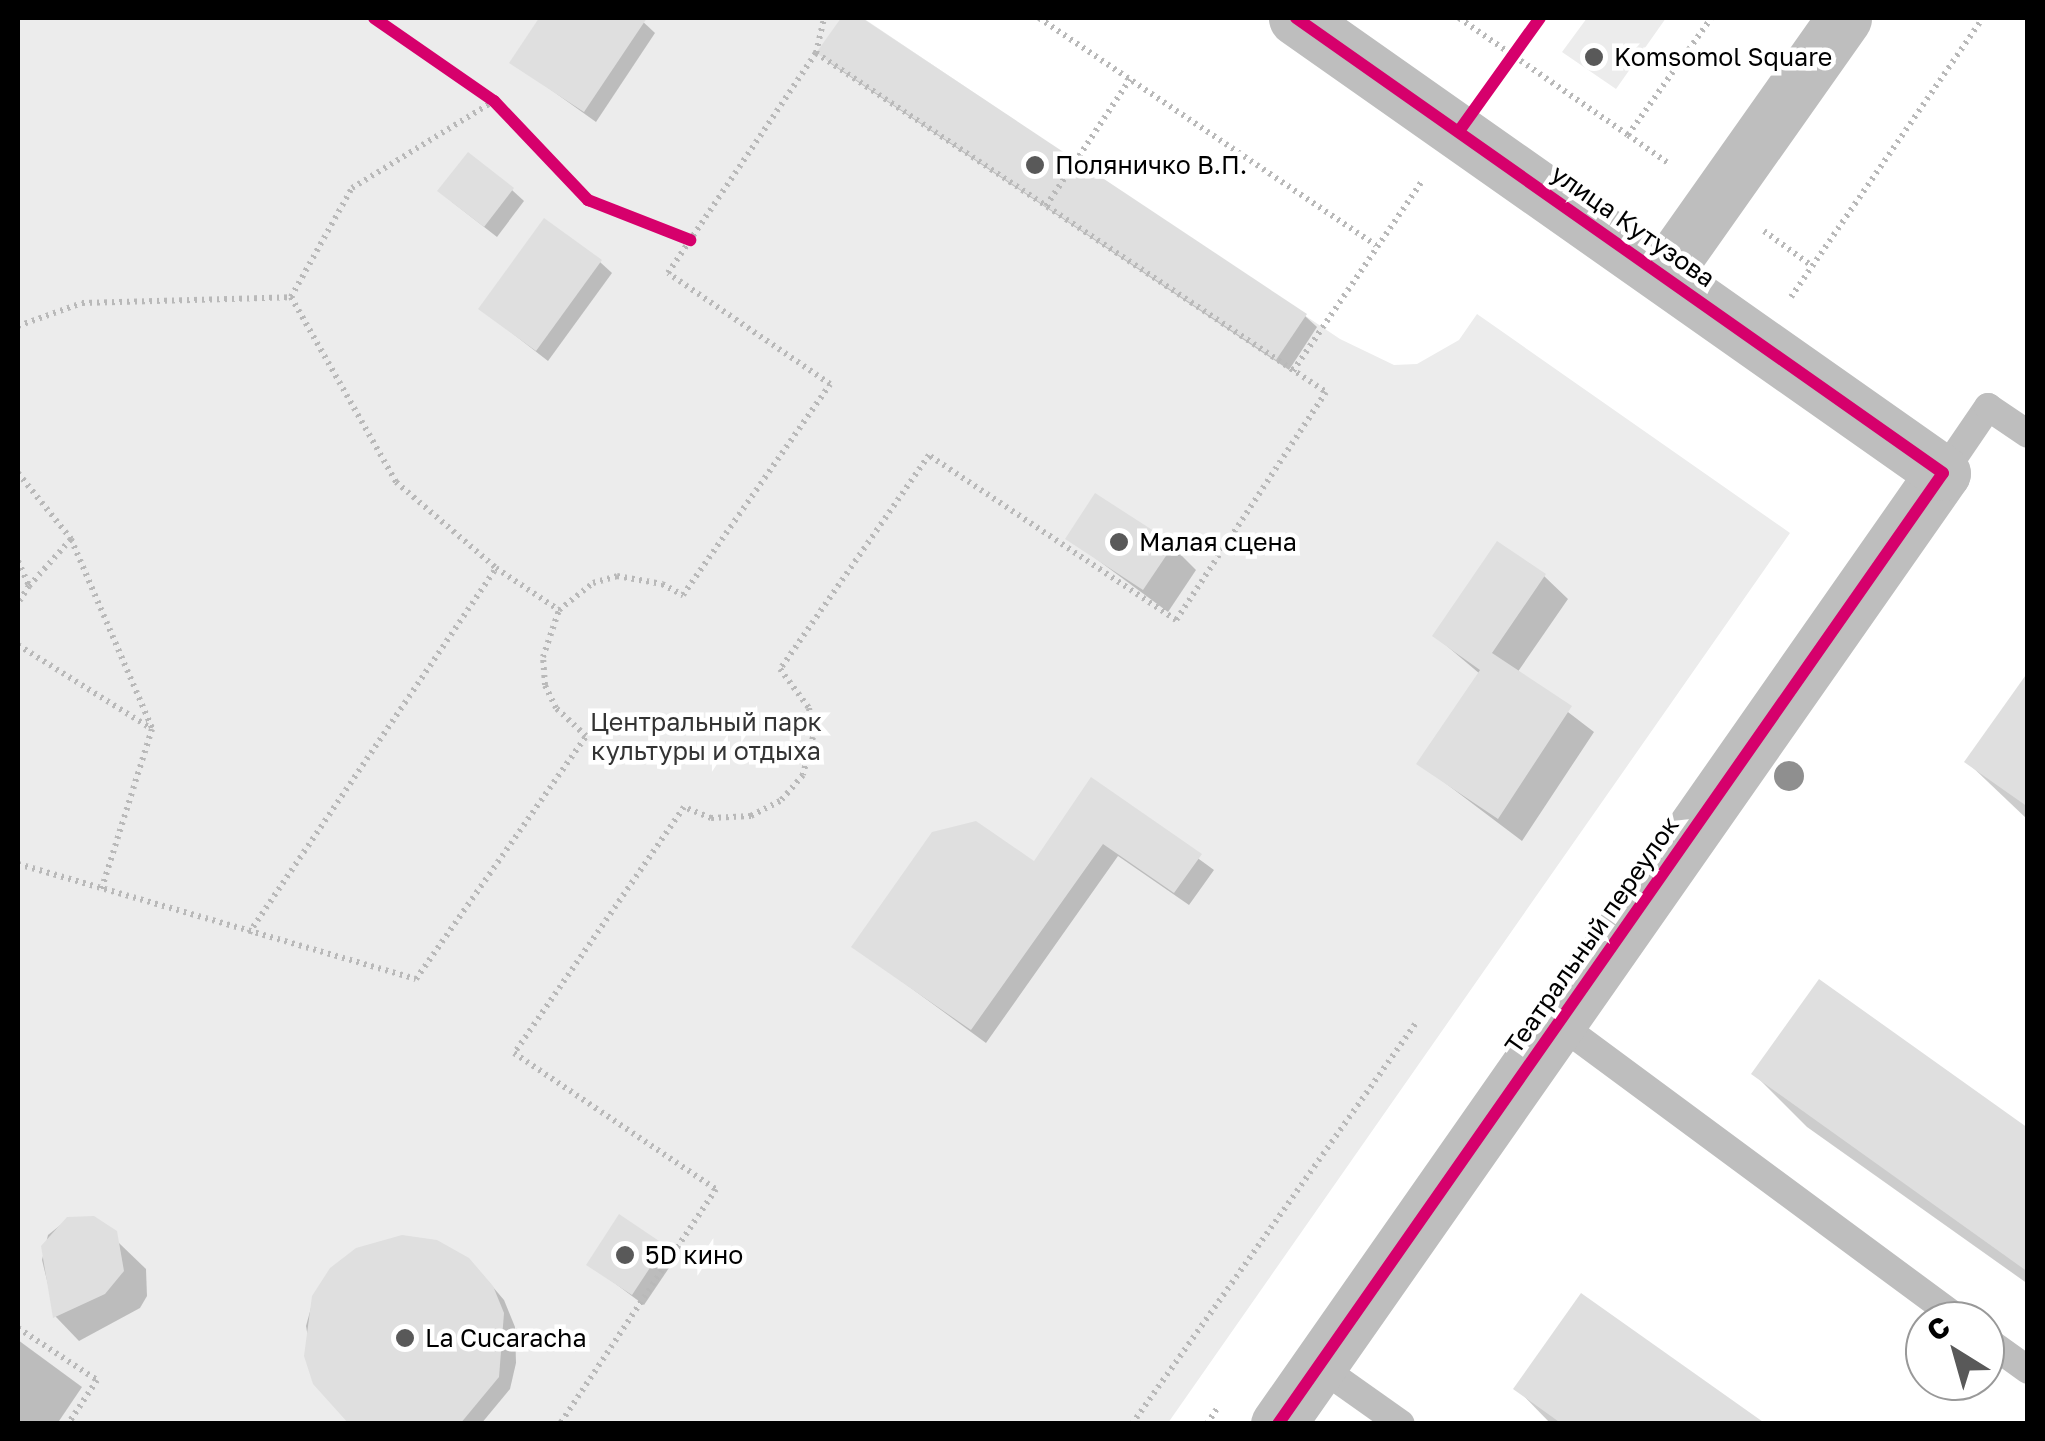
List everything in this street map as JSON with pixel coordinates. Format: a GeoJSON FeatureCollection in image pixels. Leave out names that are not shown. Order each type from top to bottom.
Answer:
{"type":"FeatureCollection","features":[{"type":"Feature","properties":{"kind":"street","name":"улица Кутузова"},"geometry":{"type":"LineString","coordinates":[[1296,18],[1944,473]]}},
{"type":"Feature","properties":{"kind":"street"},"geometry":{"type":"LineString","coordinates":[[1663,275],[1844,18]]}},
{"type":"Feature","properties":{"kind":"street","name":"Театральный переулок"},"geometry":{"type":"LineString","coordinates":[[1278,1424],[1944,473]]}},
{"type":"Feature","properties":{"kind":"lane"},"geometry":{"type":"LineString","coordinates":[[1944,473],[1988,407],[2028,434]]}},
{"type":"Feature","properties":{"kind":"lane"},"geometry":{"type":"LineString","coordinates":[[1558,1023],[1934,1301]]}},
{"type":"Feature","properties":{"kind":"lane"},"geometry":{"type":"LineString","coordinates":[[2005,1353],[2028,1370]]}},
{"type":"Feature","properties":{"kind":"lane"},"geometry":{"type":"LineString","coordinates":[[1319,1366],[1401,1424]]}},
{"type":"Feature","properties":{"kind":"path"},"geometry":{"type":"LineString","coordinates":[[374,18],[494,100],[588,200],[690,240]]}},
{"type":"Feature","properties":{"kind":"path"},"geometry":{"type":"LineString","coordinates":[[18,864],[101,892],[416,978],[586,736],[556,708],[546,684],[544,646],[559,610],[593,583],[617,576],[662,584],[682,596],[830,384],[668,274],[816,53],[824,18]]}},
{"type":"Feature","properties":{"kind":"path"},"geometry":{"type":"LineString","coordinates":[[1040,18],[1376,245]]}},
{"type":"Feature","properties":{"kind":"path"},"geometry":{"type":"LineString","coordinates":[[1459,18],[1628,134],[1711,18]]}},
{"type":"Feature","properties":{"kind":"path"},"geometry":{"type":"LineString","coordinates":[[1293,370],[1376,245],[1540,18]]}},
{"type":"Feature","properties":{"kind":"path"},"geometry":{"type":"LineString","coordinates":[[1759,344],[1983,18]]}},
{"type":"Feature","properties":{"kind":"path"},"geometry":{"type":"LineString","coordinates":[[560,1424],[716,1189],[514,1054],[684,807],[711,818],[752,816],[780,801],[803,775],[813,737],[809,708],[780,669],[929,455],[1176,620],[1326,392],[816,53]]}},
{"type":"Feature","properties":{"kind":"path"},"geometry":{"type":"LineString","coordinates":[[1046,206],[1130,79]]}},
{"type":"Feature","properties":{"kind":"path"},"geometry":{"type":"LineString","coordinates":[[290,297],[352,188],[494,100]]}},
{"type":"Feature","properties":{"kind":"path"},"geometry":{"type":"LineString","coordinates":[[18,326],[82,303],[290,297]]}},
{"type":"Feature","properties":{"kind":"path"},"geometry":{"type":"LineString","coordinates":[[290,297],[396,482],[496,568],[559,610]]}},
{"type":"Feature","properties":{"kind":"path"},"geometry":{"type":"LineString","coordinates":[[18,473],[71,539],[152,729],[101,892]]}},
{"type":"Feature","properties":{"kind":"path"},"geometry":{"type":"LineString","coordinates":[[18,603],[71,539]]}},
{"type":"Feature","properties":{"kind":"path"},"geometry":{"type":"LineString","coordinates":[[18,561],[29,586]]}},
{"type":"Feature","properties":{"kind":"path"},"geometry":{"type":"LineString","coordinates":[[249,932],[496,568]]}},
{"type":"Feature","properties":{"kind":"path"},"geometry":{"type":"LineString","coordinates":[[18,646],[152,729]]}},
{"type":"Feature","properties":{"kind":"path"},"geometry":{"type":"LineString","coordinates":[[1132,1424],[1416,1023]]}},
{"type":"Feature","properties":{"kind":"path"},"geometry":{"type":"LineString","coordinates":[[18,1328],[97,1380],[68,1424]]}},
{"type":"Feature","properties":{"kind":"green space","name":"Центральный парк культуры и отдыха"},"geometry":{"type":"Polygon","coordinates":[[[18,18],[863,18],[1340,339],[1394,365],[1417,364],[1459,340],[1477,314],[1790,533],[1168,1423],[18,1423],[18,18]]]}},
{"type":"Feature","properties":{"kind":"green space","name":"Komsomol Square"},"geometry":{"type":"Polygon","coordinates":[[[1587,18],[1666,18],[1616,89],[1562,52],[1587,18]]]}},
{"type":"Feature","properties":{"kind":"building"},"geometry":{"type":"Polygon","coordinates":[[[539,18],[647,18],[584,112],[509,63],[539,18]]]}},
{"type":"Feature","properties":{"kind":"building"},"geometry":{"type":"Polygon","coordinates":[[[841,18],[862,18],[1307,314],[1276,360],[816,53],[841,18]]]}},
{"type":"Feature","properties":{"kind":"building"},"geometry":{"type":"Polygon","coordinates":[[[468,152],[514,188],[484,227],[437,191],[468,152]]]}},
{"type":"Feature","properties":{"kind":"building"},"geometry":{"type":"Polygon","coordinates":[[[544,218],[602,260],[536,351],[478,309],[544,218]]]}},
{"type":"Feature","properties":{"kind":"building","name":"Малая сцена"},"geometry":{"type":"Polygon","coordinates":[[[1095,493],[1174,544],[1143,590],[1065,539],[1095,493]]]}},
{"type":"Feature","properties":{"kind":"building"},"geometry":{"type":"Polygon","coordinates":[[[1497,541],[1546,574],[1492,653],[1572,706],[1498,819],[1416,764],[1480,670],[1432,636],[1497,541]]]}},
{"type":"Feature","properties":{"kind":"building"},"geometry":{"type":"Polygon","coordinates":[[[2028,672],[2028,807],[1964,762],[2028,672]]]}},
{"type":"Feature","properties":{"kind":"building"},"geometry":{"type":"Polygon","coordinates":[[[1091,777],[1202,854],[1174,893],[1103,844],[971,1030],[851,947],[932,832],[976,821],[1034,861],[1091,777]]]}},
{"type":"Feature","properties":{"kind":"building"},"geometry":{"type":"Polygon","coordinates":[[[1819,979],[2028,1128],[2028,1272],[1751,1074],[1819,979]]]}},
{"type":"Feature","properties":{"kind":"building","name":"5D кино"},"geometry":{"type":"Polygon","coordinates":[[[619,1214],[665,1245],[632,1295],[586,1265],[619,1214]]]}},
{"type":"Feature","properties":{"kind":"building"},"geometry":{"type":"Polygon","coordinates":[[[94,1216],[117,1231],[124,1271],[105,1294],[53,1318],[41,1246],[67,1217],[94,1216]]]}},
{"type":"Feature","properties":{"kind":"building","name":"La Cucaracha"},"geometry":{"type":"Polygon","coordinates":[[[402,1235],[437,1240],[469,1258],[493,1286],[504,1313],[499,1377],[460,1424],[349,1424],[313,1384],[304,1356],[312,1296],[330,1268],[356,1248],[402,1235]]]}},
{"type":"Feature","properties":{"kind":"building"},"geometry":{"type":"Polygon","coordinates":[[[1581,1293],[1766,1424],[1562,1424],[1513,1389],[1581,1293]]]}},
{"type":"Feature","properties":{"kind":"cycle path"},"geometry":{"type":"LineString","coordinates":[[374,18],[494,101],[588,200],[690,240]]}},
{"type":"Feature","properties":{"kind":"cycle path"},"geometry":{"type":"LineString","coordinates":[[1278,1424],[1943,473],[1296,18]]}},
{"type":"Feature","properties":{"kind":"cycle path"},"geometry":{"type":"LineString","coordinates":[[1459,131],[1540,18]]}},
{"type":"Feature","properties":{"kind":"place","name":"Komsomol Square"},"geometry":{"type":"Point","coordinates":[1594,57]}},
{"type":"Feature","properties":{"kind":"place","name":"Поляничко В.П."},"geometry":{"type":"Point","coordinates":[1035,165]}},
{"type":"Feature","properties":{"kind":"place","name":"Малая сцена"},"geometry":{"type":"Point","coordinates":[1119,542]}},
{"type":"Feature","properties":{"kind":"place","name":"5D кино"},"geometry":{"type":"Point","coordinates":[625,1255]}},
{"type":"Feature","properties":{"kind":"place","name":"La Cucaracha"},"geometry":{"type":"Point","coordinates":[405,1338]}}]}
